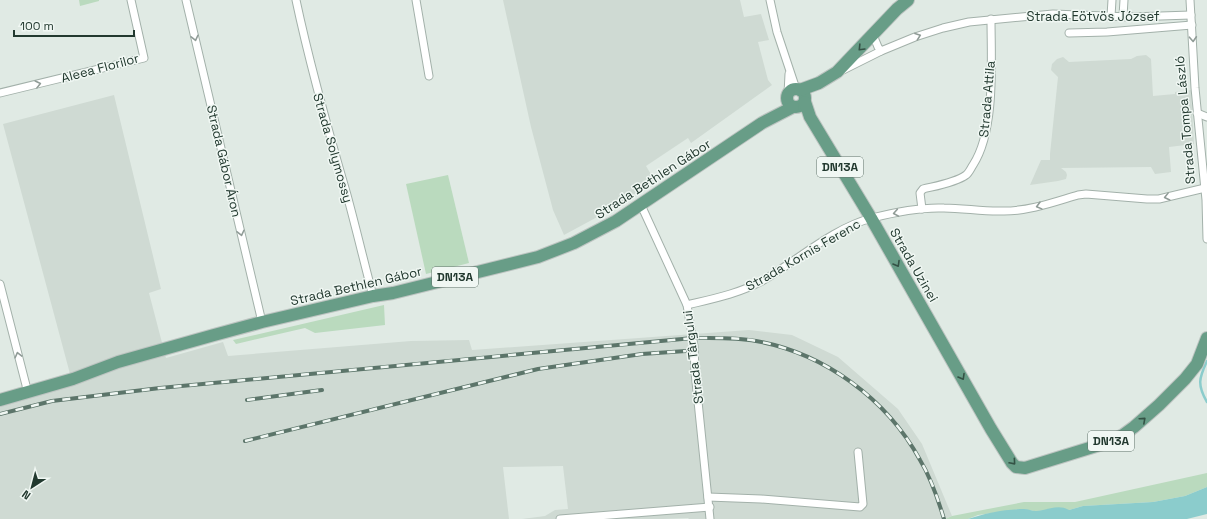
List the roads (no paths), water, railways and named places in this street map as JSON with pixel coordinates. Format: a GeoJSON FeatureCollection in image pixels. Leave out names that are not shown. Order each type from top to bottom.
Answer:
{"type":"FeatureCollection","features":[{"type":"Feature","properties":{"kind":"main road","name":"DN13A"},"geometry":{"type":"LineString","coordinates":[[796,98],[837,72],[897,9],[908,0]]}},
{"type":"Feature","properties":{"kind":"main road","name":"Strada Bethlen Gábor"},"geometry":{"type":"LineString","coordinates":[[0,400],[73,379],[118,362],[262,322],[544,255],[588,236],[641,205],[762,123],[796,98]]}},
{"type":"Feature","properties":{"kind":"main road","name":"Strada Uzinei"},"geometry":{"type":"LineString","coordinates":[[796,98],[810,117],[871,218],[1012,463],[1021,468],[1025,468],[1109,442],[1123,435],[1134,427],[1185,379],[1197,364],[1207,338]]}},
{"type":"Feature","properties":{"kind":"street","name":"Aleea Florilor"},"geometry":{"type":"LineString","coordinates":[[0,93],[144,58],[130,0]]}},
{"type":"Feature","properties":{"kind":"street","name":"Strada Gábor Áron"},"geometry":{"type":"LineString","coordinates":[[186,0],[262,322]]}},
{"type":"Feature","properties":{"kind":"street","name":"Strada Solymossy"},"geometry":{"type":"LineString","coordinates":[[296,0],[307,52],[373,296]]}},
{"type":"Feature","properties":{"kind":"street"},"geometry":{"type":"LineString","coordinates":[[416,0],[429,76]]}},
{"type":"Feature","properties":{"kind":"street"},"geometry":{"type":"LineString","coordinates":[[770,0],[777,32],[789,68],[796,98]]}},
{"type":"Feature","properties":{"kind":"street"},"geometry":{"type":"LineString","coordinates":[[1111,16],[1112,0]]}},
{"type":"Feature","properties":{"kind":"street"},"geometry":{"type":"LineString","coordinates":[[1123,16],[1124,0]]}},
{"type":"Feature","properties":{"kind":"street","name":"Strada Tompa László"},"geometry":{"type":"LineString","coordinates":[[1190,0],[1207,239]]}},
{"type":"Feature","properties":{"kind":"street","name":"Strada Eötvös József"},"geometry":{"type":"LineString","coordinates":[[837,72],[881,51],[942,28],[969,22],[1053,14],[1111,16],[1191,15]]}},
{"type":"Feature","properties":{"kind":"street","name":"Strada Attila"},"geometry":{"type":"LineString","coordinates":[[922,209],[920,193],[922,189],[943,185],[966,175],[982,148],[990,97],[991,19]]}},
{"type":"Feature","properties":{"kind":"street"},"geometry":{"type":"LineString","coordinates":[[1069,33],[1130,30],[1192,24]]}},
{"type":"Feature","properties":{"kind":"street"},"geometry":{"type":"LineString","coordinates":[[873,35],[881,51]]}},
{"type":"Feature","properties":{"kind":"street"},"geometry":{"type":"LineString","coordinates":[[1197,113],[1207,117]]}},
{"type":"Feature","properties":{"kind":"street","name":"Strada Kornis Ferenc"},"geometry":{"type":"LineString","coordinates":[[687,305],[733,294],[748,288],[762,281],[834,235],[859,222],[871,218],[922,209],[943,208],[1004,211],[1024,210],[1082,194],[1100,194],[1154,199],[1204,188]]}},
{"type":"Feature","properties":{"kind":"street","name":"Strada Târgului"},"geometry":{"type":"LineString","coordinates":[[641,205],[687,305],[694,346],[695,372],[710,506],[710,519]]}},
{"type":"Feature","properties":{"kind":"street"},"geometry":{"type":"LineString","coordinates":[[0,284],[28,393]]}},
{"type":"Feature","properties":{"kind":"street"},"geometry":{"type":"LineString","coordinates":[[708,498],[761,499],[860,507],[863,504],[858,452]]}},
{"type":"Feature","properties":{"kind":"street"},"geometry":{"type":"LineString","coordinates":[[560,519],[710,506]]}},
{"type":"Feature","properties":{"kind":"water"},"geometry":{"type":"Polygon","coordinates":[[[1207,487],[1207,514],[1187,519],[968,519],[988,513],[1010,510],[1024,509],[1036,511],[1061,507],[1069,510],[1083,506],[1153,502],[1185,496],[1207,487]]]}},
{"type":"Feature","properties":{"kind":"waterway"},"geometry":{"type":"LineString","coordinates":[[1207,361],[1202,372],[1200,382],[1200,386],[1207,402]]}},
{"type":"Feature","properties":{"kind":"railway"},"geometry":{"type":"LineString","coordinates":[[0,414],[52,401],[160,388],[693,338],[740,339],[781,347],[806,356],[851,382],[872,399],[890,417],[920,460],[928,474],[944,519]]}},
{"type":"Feature","properties":{"kind":"railway"},"geometry":{"type":"LineString","coordinates":[[245,441],[538,369],[642,354],[686,351]]}},
{"type":"Feature","properties":{"kind":"railway"},"geometry":{"type":"LineString","coordinates":[[247,400],[322,390]]}}]}
